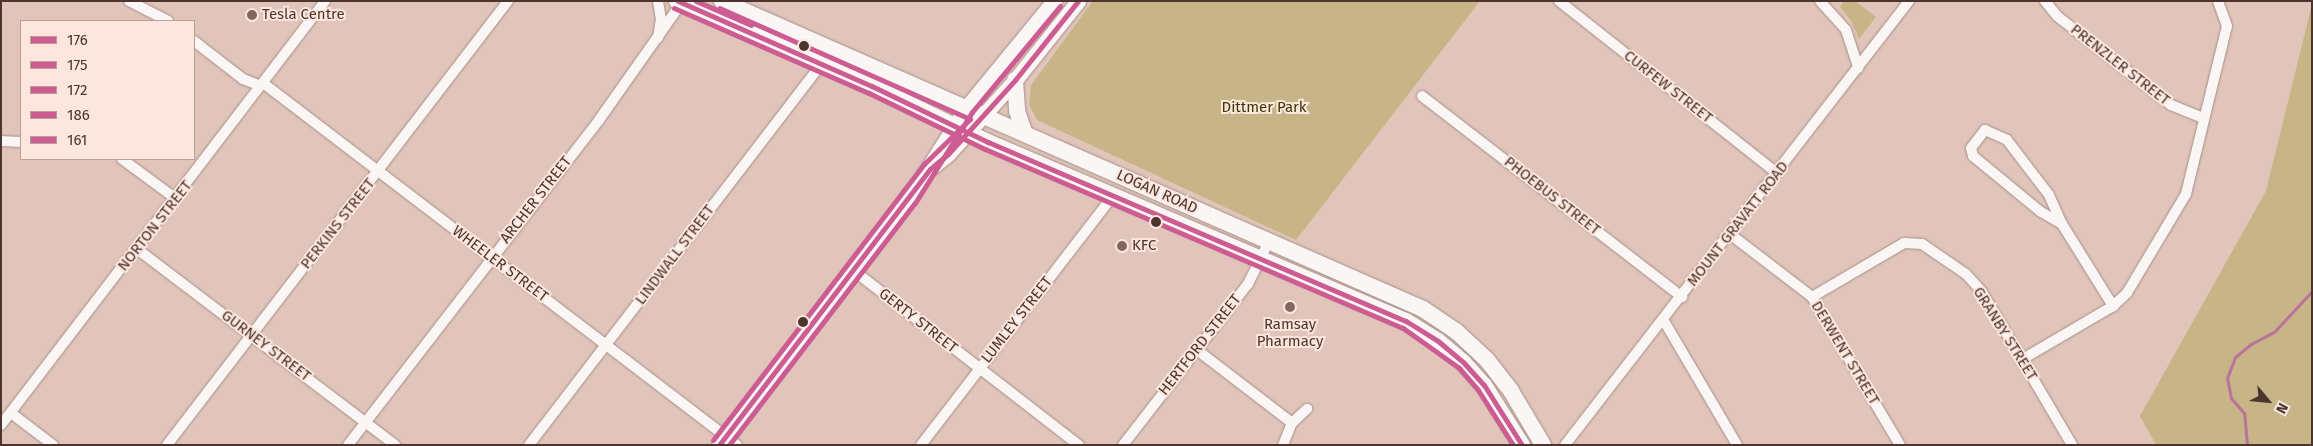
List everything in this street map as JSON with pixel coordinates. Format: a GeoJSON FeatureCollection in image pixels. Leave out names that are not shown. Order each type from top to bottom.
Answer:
{"type":"FeatureCollection","features":[{"type":"Feature","properties":{"kind":"main road","name":"LOGAN ROAD"},"geometry":{"type":"LineString","coordinates":[[722,1],[1408,301],[1440,319],[1472,345],[1500,376],[1543,445]]}},
{"type":"Feature","properties":{"kind":"main road"},"geometry":{"type":"LineString","coordinates":[[961,129],[966,108],[1054,1]]}},
{"type":"Feature","properties":{"kind":"main road"},"geometry":{"type":"LineString","coordinates":[[727,442],[853,270],[961,129],[982,116],[1015,80],[1078,1]]}},
{"type":"Feature","properties":{"kind":"main road","name":"LOGAN ROAD"},"geometry":{"type":"LineString","coordinates":[[681,2],[961,129],[1113,196],[1262,258],[1423,330],[1454,353],[1484,386],[1522,445]]}},
{"type":"Feature","properties":{"kind":"main road"},"geometry":{"type":"LineString","coordinates":[[1015,80],[1017,111],[1025,134]]}},
{"type":"Feature","properties":{"kind":"street"},"geometry":{"type":"LineString","coordinates":[[129,1],[166,20]]}},
{"type":"Feature","properties":{"kind":"street","name":"NORTON STREET"},"geometry":{"type":"LineString","coordinates":[[1,425],[176,199],[325,1]]}},
{"type":"Feature","properties":{"kind":"street","name":"PERKINS STREET"},"geometry":{"type":"LineString","coordinates":[[167,445],[379,172],[508,1]]}},
{"type":"Feature","properties":{"kind":"street"},"geometry":{"type":"LineString","coordinates":[[658,1],[661,18],[658,38]]}},
{"type":"Feature","properties":{"kind":"street","name":"CURFEW STREET"},"geometry":{"type":"LineString","coordinates":[[1559,1],[1777,173]]}},
{"type":"Feature","properties":{"kind":"street"},"geometry":{"type":"LineString","coordinates":[[1820,1],[1846,30],[1858,68]]}},
{"type":"Feature","properties":{"kind":"street","name":"MOUNT GRAVATT ROAD"},"geometry":{"type":"LineString","coordinates":[[1565,445],[1664,321],[1909,1]]}},
{"type":"Feature","properties":{"kind":"street","name":"PRENZLER STREET"},"geometry":{"type":"LineString","coordinates":[[2045,1],[2057,16],[2171,105],[2202,118]]}},
{"type":"Feature","properties":{"kind":"street"},"geometry":{"type":"LineString","coordinates":[[2021,360],[2113,306],[2127,293],[2186,194],[2202,118],[2227,26],[2218,1]]}},
{"type":"Feature","properties":{"kind":"street","name":"ARCHER STREET"},"geometry":{"type":"LineString","coordinates":[[348,445],[658,38],[681,2]]}},
{"type":"Feature","properties":{"kind":"street","name":"WHEELER STREET"},"geometry":{"type":"LineString","coordinates":[[195,42],[243,79],[262,84],[492,257],[727,442]]}},
{"type":"Feature","properties":{"kind":"street","name":"LINDWALL STREET"},"geometry":{"type":"LineString","coordinates":[[529,445],[821,64]]}},
{"type":"Feature","properties":{"kind":"street","name":"PHOEBUS STREET"},"geometry":{"type":"LineString","coordinates":[[1422,96],[1682,297]]}},
{"type":"Feature","properties":{"kind":"street"},"geometry":{"type":"LineString","coordinates":[[2062,224],[2041,212],[1973,156],[1971,148],[1985,130],[2007,140],[2049,194],[2062,224],[2113,306]]}},
{"type":"Feature","properties":{"kind":"street"},"geometry":{"type":"LineString","coordinates":[[1,141],[20,142]]}},
{"type":"Feature","properties":{"kind":"street"},"geometry":{"type":"LineString","coordinates":[[123,160],[176,199]]}},
{"type":"Feature","properties":{"kind":"street","name":"LUMLEY STREET"},"geometry":{"type":"LineString","coordinates":[[921,445],[1113,196]]}},
{"type":"Feature","properties":{"kind":"street","name":"DERWENT STREET"},"geometry":{"type":"LineString","coordinates":[[1730,234],[1812,297],[1900,445]]}},
{"type":"Feature","properties":{"kind":"street","name":"HERTFORD STREET"},"geometry":{"type":"LineString","coordinates":[[1123,445],[1248,284],[1262,258],[1268,241]]}},
{"type":"Feature","properties":{"kind":"street","name":"GRANBY STREET"},"geometry":{"type":"LineString","coordinates":[[1812,297],[1904,243],[1922,244],[1966,274],[1982,292],[2072,445]]}},
{"type":"Feature","properties":{"kind":"street","name":"GURNEY STREET"},"geometry":{"type":"LineString","coordinates":[[137,249],[395,445]]}},
{"type":"Feature","properties":{"kind":"street","name":"GERTY STREET"},"geometry":{"type":"LineString","coordinates":[[853,270],[1079,445]]}},
{"type":"Feature","properties":{"kind":"street"},"geometry":{"type":"LineString","coordinates":[[1664,321],[1737,445]]}},
{"type":"Feature","properties":{"kind":"street"},"geometry":{"type":"LineString","coordinates":[[1197,350],[1292,423]]}},
{"type":"Feature","properties":{"kind":"street"},"geometry":{"type":"LineString","coordinates":[[1284,445],[1292,423],[1307,409]]}},
{"type":"Feature","properties":{"kind":"street"},"geometry":{"type":"LineString","coordinates":[[11,412],[53,445]]}},
{"type":"Feature","properties":{"kind":"green space","name":"Dittmer Park"},"geometry":{"type":"Polygon","coordinates":[[[1093,1],[1480,1],[1296,240],[1037,120],[1029,104],[1031,85],[1093,1]]]}},
{"type":"Feature","properties":{"kind":"green space"},"geometry":{"type":"Polygon","coordinates":[[[1844,1],[1855,1],[1876,17],[1859,39],[1852,22],[1840,7],[1844,1]]]}},
{"type":"Feature","properties":{"kind":"green space"},"geometry":{"type":"Polygon","coordinates":[[[2312,4],[2312,445],[2156,445],[2140,416],[2266,191],[2312,4]]]}},
{"type":"Feature","properties":{"kind":"waterway"},"geometry":{"type":"LineString","coordinates":[[2247,445],[2244,413],[2231,398],[2227,378],[2235,357],[2251,344],[2275,331],[2312,291]]}},
{"type":"Feature","properties":{"kind":"transit line","name":"176"},"geometry":{"type":"LineString","coordinates":[[678,1],[872,86],[988,142],[1406,321],[1438,341],[1464,363],[1484,385],[1522,445]]}},
{"type":"Feature","properties":{"kind":"transit line","name":"172"},"geometry":{"type":"LineString","coordinates":[[696,1],[751,25]]}},
{"type":"Feature","properties":{"kind":"transit line","name":"186"},"geometry":{"type":"LineString","coordinates":[[719,445],[930,169],[948,154],[1015,80],[1078,1]]}},
{"type":"Feature","properties":{"kind":"transit line","name":"161"},"geometry":{"type":"LineString","coordinates":[[729,445],[915,203],[972,112],[1060,6]]}},
{"type":"Feature","properties":{"kind":"transit line","name":"175"},"geometry":{"type":"LineString","coordinates":[[674,8],[869,93],[985,149],[1403,328],[1459,368],[1478,390],[1513,445]]}},
{"type":"Feature","properties":{"kind":"transit line","name":"172"},"geometry":{"type":"LineString","coordinates":[[713,440],[924,164],[970,119],[719,8]]}},
{"type":"Feature","properties":{"kind":"place","name":"Tesla Centre"},"geometry":{"type":"Point","coordinates":[252,15]}},
{"type":"Feature","properties":{"kind":"place","name":"KFC"},"geometry":{"type":"Point","coordinates":[1122,246]}},
{"type":"Feature","properties":{"kind":"place","name":"Ramsay Pharmacy"},"geometry":{"type":"Point","coordinates":[1290,307]}}]}
